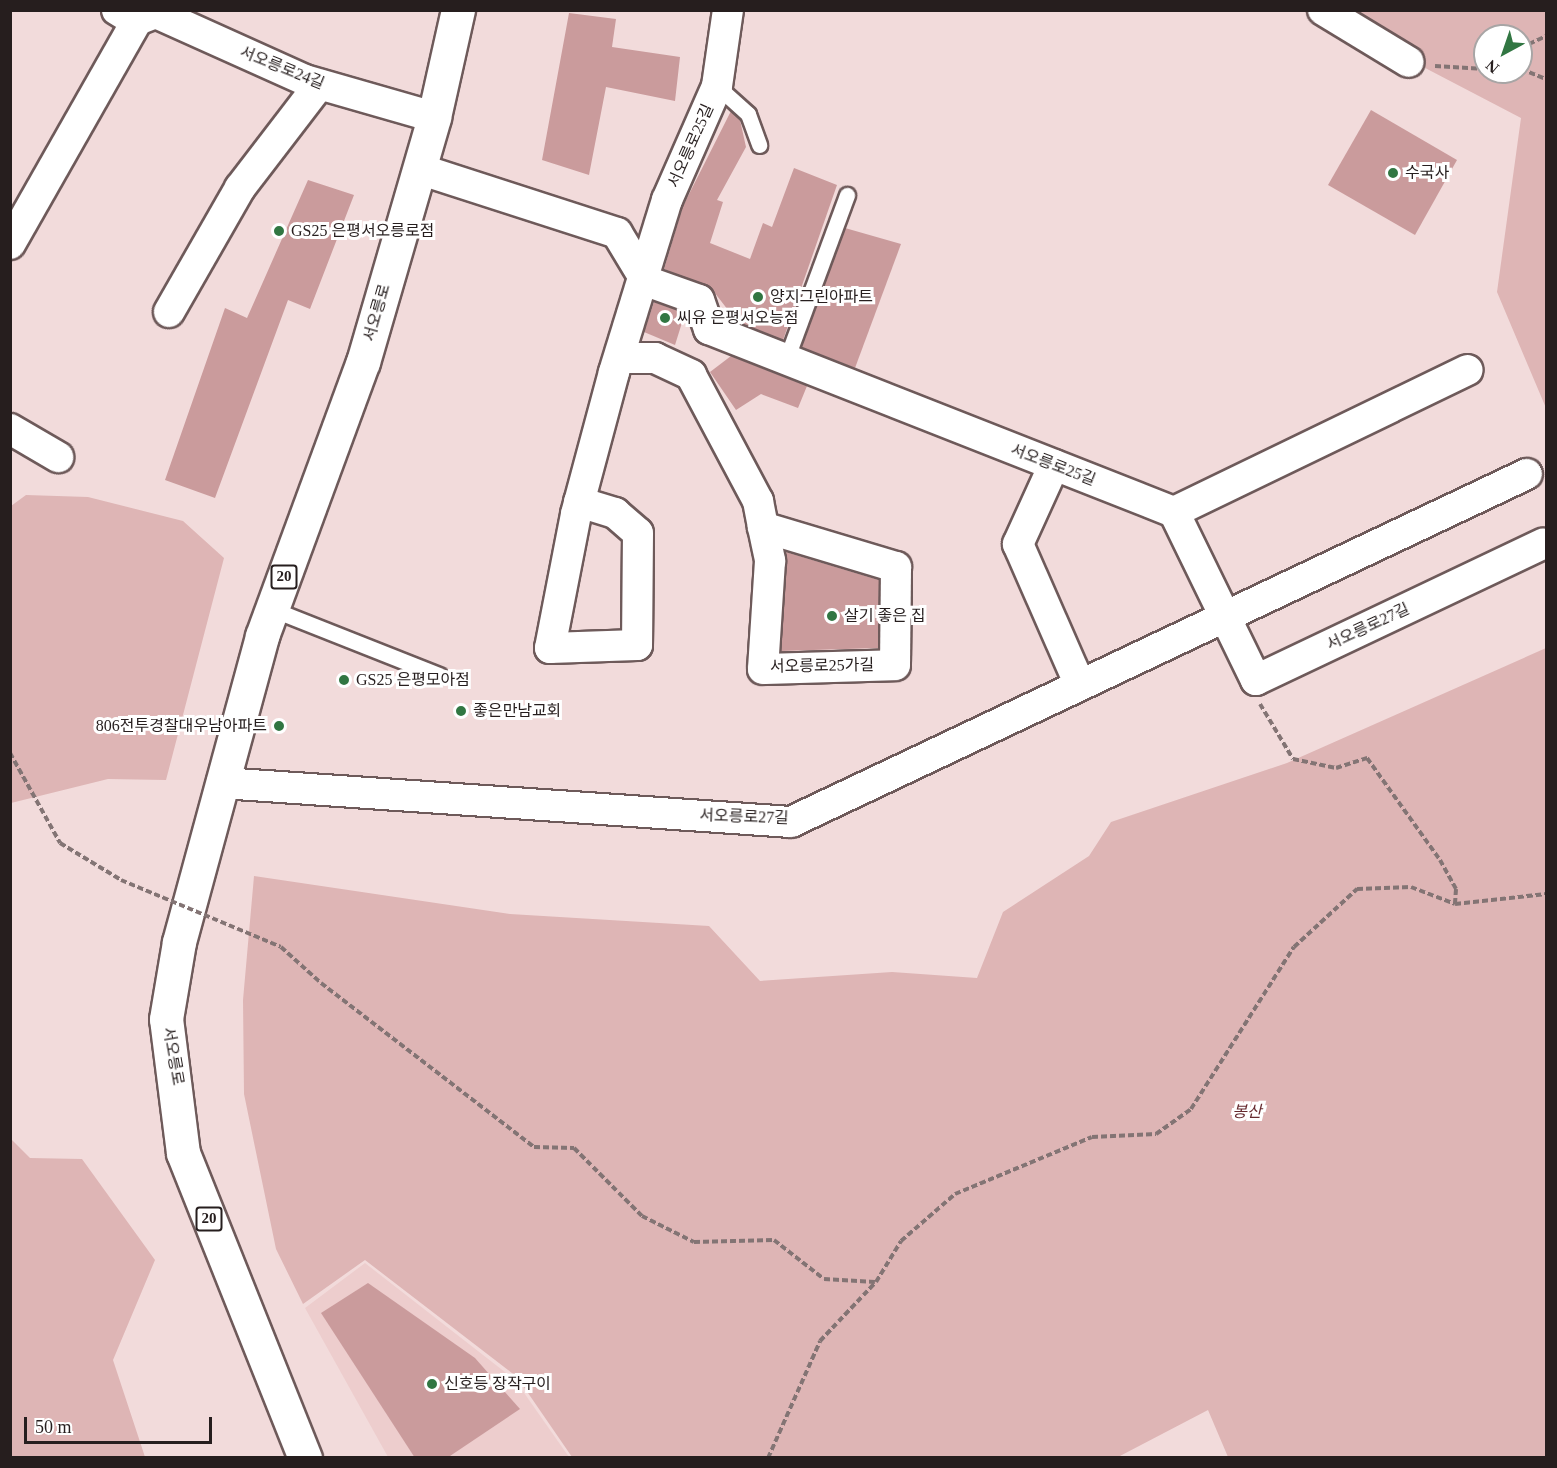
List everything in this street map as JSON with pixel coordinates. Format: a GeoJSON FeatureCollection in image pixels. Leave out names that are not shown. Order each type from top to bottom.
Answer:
{"type":"FeatureCollection","features":[{"type":"Feature","properties":{"kind":"main road","name":"서오릉로"},"geometry":{"type":"LineString","coordinates":[[305,1458],[183,1153],[166,1019],[179,942],[272,609],[363,362],[434,117],[458,10]]}},
{"type":"Feature","properties":{"kind":"street","name":"서오릉로25길"},"geometry":{"type":"LineString","coordinates":[[728,10],[717,86],[667,200],[646,281],[699,300],[709,329],[1174,512]]}},
{"type":"Feature","properties":{"kind":"street"},"geometry":{"type":"LineString","coordinates":[[1323,10],[1409,62]]}},
{"type":"Feature","properties":{"kind":"street","name":"서오릉로24길"},"geometry":{"type":"LineString","coordinates":[[10,244],[132,14],[156,13],[319,85],[434,117]]}},
{"type":"Feature","properties":{"kind":"street"},"geometry":{"type":"LineString","coordinates":[[169,312],[240,188],[319,85]]}},
{"type":"Feature","properties":{"kind":"street"},"geometry":{"type":"LineString","coordinates":[[419,169],[617,233],[646,281],[619,358],[579,502],[550,648],[637,645],[638,533],[615,513],[579,502]]}},
{"type":"Feature","properties":{"kind":"street","name":"서오릉로25가길"},"geometry":{"type":"LineString","coordinates":[[619,358],[655,358],[691,375],[749,482],[763,527],[770,561],[763,669],[894,665],[896,567],[763,527]]}},
{"type":"Feature","properties":{"kind":"street"},"geometry":{"type":"LineString","coordinates":[[1256,680],[1223,618],[1174,512],[1468,370]]}},
{"type":"Feature","properties":{"kind":"street"},"geometry":{"type":"LineString","coordinates":[[10,429],[58,457]]}},
{"type":"Feature","properties":{"kind":"street"},"geometry":{"type":"LineString","coordinates":[[1054,465],[1018,544],[1080,685]]}},
{"type":"Feature","properties":{"kind":"street","name":"서오릉로27길"},"geometry":{"type":"LineString","coordinates":[[222,783],[791,822],[1527,474]]}},
{"type":"Feature","properties":{"kind":"street","name":"서오릉로27길"},"geometry":{"type":"LineString","coordinates":[[1256,680],[1543,544]]}},
{"type":"Feature","properties":{"kind":"lane"},"geometry":{"type":"LineString","coordinates":[[717,86],[748,114],[759,145]]}},
{"type":"Feature","properties":{"kind":"lane"},"geometry":{"type":"LineString","coordinates":[[786,360],[847,195]]}},
{"type":"Feature","properties":{"kind":"lane"},"geometry":{"type":"LineString","coordinates":[[272,609],[439,675]]}},
{"type":"Feature","properties":{"kind":"path"},"geometry":{"type":"LineString","coordinates":[[1409,62],[1473,68]]}},
{"type":"Feature","properties":{"kind":"path"},"geometry":{"type":"LineString","coordinates":[[1256,680],[1261,708],[1293,759],[1336,768],[1367,758],[1440,860],[1456,889],[1455,904]]}},
{"type":"Feature","properties":{"kind":"path"},"geometry":{"type":"LineString","coordinates":[[10,753],[60,843],[121,880],[281,947],[321,983],[534,1147],[574,1148],[642,1216],[694,1242],[774,1240],[824,1279],[876,1282]]}},
{"type":"Feature","properties":{"kind":"path"},"geometry":{"type":"LineString","coordinates":[[768,1458],[820,1341],[876,1282],[901,1241],[956,1194],[1092,1137],[1156,1134],[1191,1109],[1293,947],[1357,889],[1411,887],[1455,904],[1546,894]]}},
{"type":"Feature","properties":{"kind":"shaded area","name":"신호등 장작구이"},"geometry":{"type":"Polygon","coordinates":[[[365,1263],[515,1380],[569,1457],[388,1457],[305,1308],[365,1263]]]}},
{"type":"Feature","properties":{"kind":"green space"},"geometry":{"type":"Polygon","coordinates":[[[1316,11],[1546,11],[1546,408],[1497,292],[1521,118],[1316,11]]]}},
{"type":"Feature","properties":{"kind":"green space"},"geometry":{"type":"Polygon","coordinates":[[[26,495],[88,497],[183,521],[224,558],[166,780],[108,779],[11,803],[11,506],[26,495]]]}},
{"type":"Feature","properties":{"kind":"green space","name":"봉산"},"geometry":{"type":"Polygon","coordinates":[[[1546,648],[1546,1457],[1228,1457],[1208,1410],[1118,1457],[572,1457],[517,1377],[365,1260],[303,1304],[276,1249],[244,1094],[243,1000],[254,876],[510,914],[709,926],[760,981],[892,972],[977,978],[1003,912],[1089,856],[1111,822],[1287,763],[1546,648]]]}},
{"type":"Feature","properties":{"kind":"green space"},"geometry":{"type":"Polygon","coordinates":[[[10,1138],[30,1158],[82,1159],[155,1260],[113,1360],[145,1457],[11,1457],[10,1138]]]}},
{"type":"Feature","properties":{"kind":"building"},"geometry":{"type":"Polygon","coordinates":[[[569,13],[616,19],[612,47],[680,57],[675,101],[606,87],[589,175],[542,160],[569,13]]]}},
{"type":"Feature","properties":{"kind":"building","name":"수국사"},"geometry":{"type":"Polygon","coordinates":[[[1371,110],[1457,160],[1415,235],[1328,185],[1371,110]]]}},
{"type":"Feature","properties":{"kind":"building"},"geometry":{"type":"Polygon","coordinates":[[[731,111],[740,120],[746,147],[717,200],[723,202],[710,243],[750,259],[763,223],[772,227],[794,168],[837,185],[783,340],[726,317],[728,310],[711,288],[664,269],[683,206],[731,111]]]}},
{"type":"Feature","properties":{"kind":"building"},"geometry":{"type":"Polygon","coordinates":[[[308,180],[354,195],[310,309],[288,300],[215,498],[165,480],[225,308],[247,318],[308,180]]]}},
{"type":"Feature","properties":{"kind":"building"},"geometry":{"type":"Polygon","coordinates":[[[845,228],[901,244],[855,368],[801,347],[845,228]]]}},
{"type":"Feature","properties":{"kind":"building","name":"씨유 은평서오능점"},"geometry":{"type":"Polygon","coordinates":[[[654,302],[685,313],[675,345],[644,332],[654,302]]]}},
{"type":"Feature","properties":{"kind":"building"},"geometry":{"type":"Polygon","coordinates":[[[731,356],[807,386],[798,408],[761,394],[736,410],[710,372],[731,356]]]}},
{"type":"Feature","properties":{"kind":"building","name":"살기 좋은 집"},"geometry":{"type":"Polygon","coordinates":[[[786,552],[879,580],[878,648],[781,651],[786,552]]]}},
{"type":"Feature","properties":{"kind":"building","name":"신호등 장작구이"},"geometry":{"type":"Polygon","coordinates":[[[368,1283],[475,1358],[520,1409],[447,1458],[415,1458],[321,1313],[368,1283]]]}},
{"type":"Feature","properties":{"kind":"place","name":"수국사"},"geometry":{"type":"Point","coordinates":[1393,173]}},
{"type":"Feature","properties":{"kind":"place","name":"GS25 은평서오릉로점"},"geometry":{"type":"Point","coordinates":[279,231]}},
{"type":"Feature","properties":{"kind":"place","name":"양지그린아파트"},"geometry":{"type":"Point","coordinates":[758,297]}},
{"type":"Feature","properties":{"kind":"place","name":"씨유 은평서오능점"},"geometry":{"type":"Point","coordinates":[665,318]}},
{"type":"Feature","properties":{"kind":"place","name":"살기 좋은 집"},"geometry":{"type":"Point","coordinates":[832,616]}},
{"type":"Feature","properties":{"kind":"place","name":"GS25 은평모아점"},"geometry":{"type":"Point","coordinates":[344,680]}},
{"type":"Feature","properties":{"kind":"place","name":"좋은만남교회"},"geometry":{"type":"Point","coordinates":[461,711]}},
{"type":"Feature","properties":{"kind":"place","name":"806전투경찰대우남아파트"},"geometry":{"type":"Point","coordinates":[279,726]}},
{"type":"Feature","properties":{"kind":"place","name":"신호등 장작구이"},"geometry":{"type":"Point","coordinates":[432,1384]}}]}
